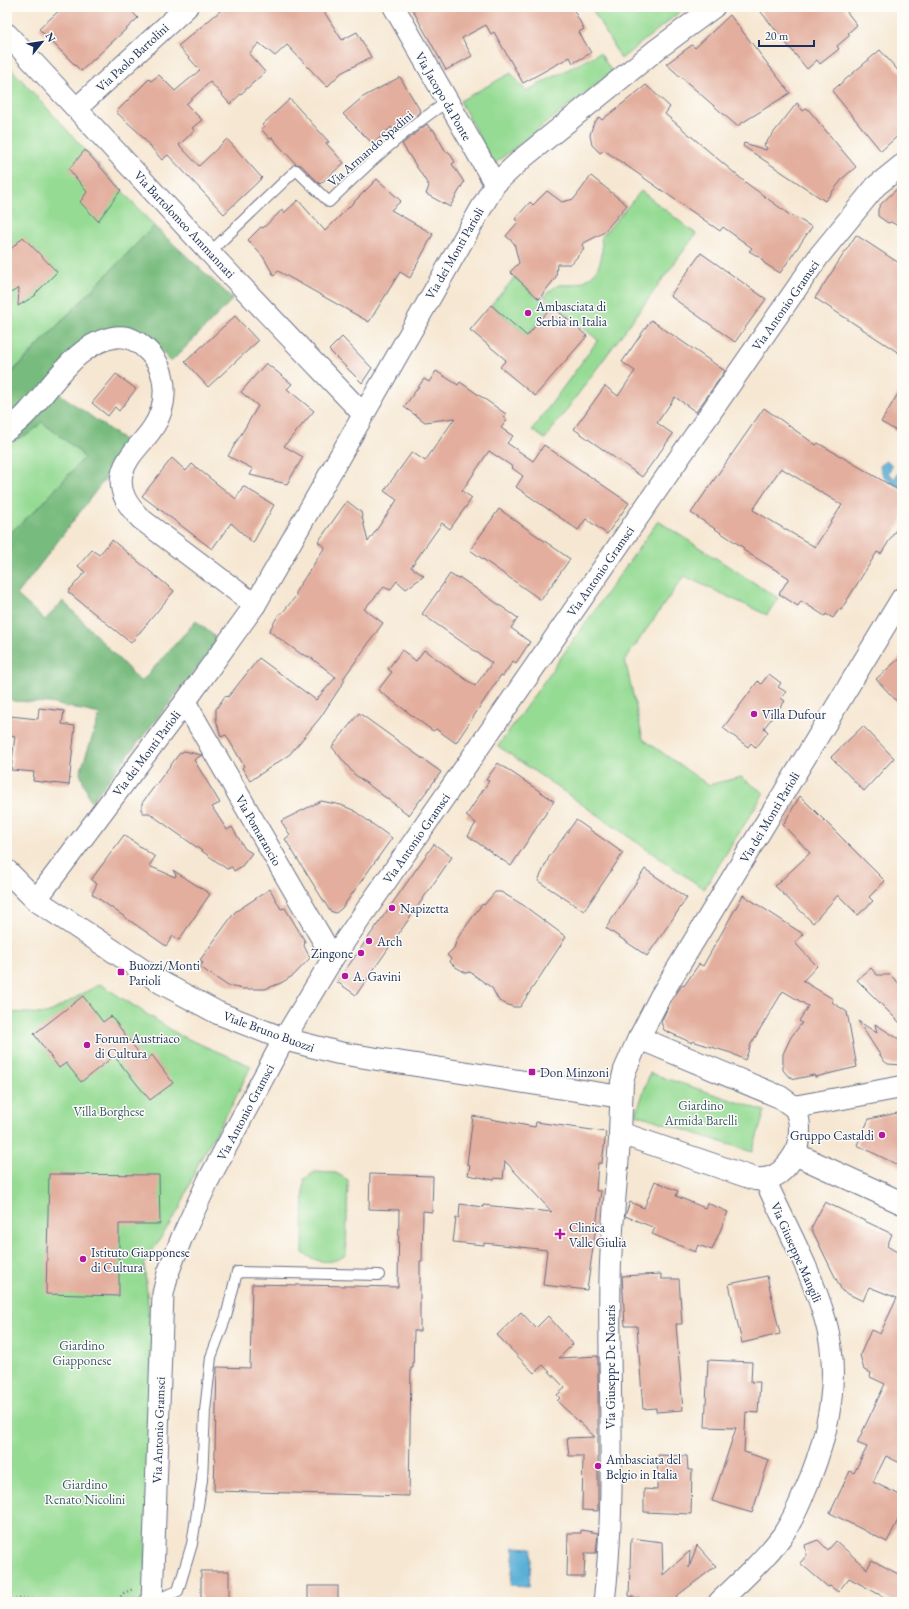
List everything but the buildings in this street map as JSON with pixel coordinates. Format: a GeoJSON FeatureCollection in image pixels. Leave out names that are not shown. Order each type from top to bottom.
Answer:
{"type":"FeatureCollection","features":[{"type":"Feature","properties":{"kind":"street","name":"Via Paolo Bartolini"},"geometry":{"type":"LineString","coordinates":[[77,108],[187,7]]}},
{"type":"Feature","properties":{"kind":"street","name":"Via Jacopo da Ponte"},"geometry":{"type":"LineString","coordinates":[[394,7],[495,184]]}},
{"type":"Feature","properties":{"kind":"street","name":"Via dei Monti Parioli"},"geometry":{"type":"LineString","coordinates":[[36,900],[185,702],[255,605],[277,569],[363,414],[495,184],[524,157],[710,8]]}},
{"type":"Feature","properties":{"kind":"street","name":"Via Bartolomeo Ammannati"},"geometry":{"type":"LineString","coordinates":[[7,34],[363,414]]}},
{"type":"Feature","properties":{"kind":"street","name":"Via Antonio Gramsci"},"geometry":{"type":"LineString","coordinates":[[152,1601],[161,1321],[164,1287],[182,1237],[200,1198],[284,1039],[334,958],[819,256],[876,186],[902,164]]}},
{"type":"Feature","properties":{"kind":"street"},"geometry":{"type":"LineString","coordinates":[[7,430],[34,405],[60,373],[82,353],[99,342],[116,336],[127,337],[138,341],[152,355],[159,367],[164,383],[164,400],[156,423],[124,468],[122,483],[128,505],[142,519],[255,605]]}},
{"type":"Feature","properties":{"kind":"street","name":"Via dei Monti Parioli"},"geometry":{"type":"LineString","coordinates":[[639,1038],[660,997],[902,598]]}},
{"type":"Feature","properties":{"kind":"street","name":"Via Pomarancio"},"geometry":{"type":"LineString","coordinates":[[185,702],[334,958]]}},
{"type":"Feature","properties":{"kind":"street","name":"Viale Bruno Buozzi"},"geometry":{"type":"LineString","coordinates":[[7,870],[36,900],[162,983],[218,1013],[284,1039],[339,1053],[621,1097]]}},
{"type":"Feature","properties":{"kind":"street"},"geometry":{"type":"LineString","coordinates":[[639,1038],[780,1097],[794,1108],[797,1112],[799,1128],[798,1145],[795,1154],[780,1173],[765,1180],[750,1178],[620,1133],[621,1097],[624,1074],[639,1038]]}},
{"type":"Feature","properties":{"kind":"street"},"geometry":{"type":"LineString","coordinates":[[794,1108],[902,1087]]}},
{"type":"Feature","properties":{"kind":"street","name":"Via Giuseppe De Notaris"},"geometry":{"type":"LineString","coordinates":[[604,1602],[608,1558],[610,1451],[610,1278],[620,1133]]}},
{"type":"Feature","properties":{"kind":"street"},"geometry":{"type":"LineString","coordinates":[[795,1154],[902,1204]]}},
{"type":"Feature","properties":{"kind":"street","name":"Via Giuseppe Mangili"},"geometry":{"type":"LineString","coordinates":[[719,1602],[765,1556],[788,1527],[811,1478],[822,1446],[831,1401],[832,1357],[825,1319],[802,1257],[765,1180]]}},
{"type":"Feature","properties":{"kind":"lane","name":"Via Armando Spadini"},"geometry":{"type":"LineString","coordinates":[[210,252],[296,170],[329,202],[382,152],[429,114],[447,102]]}},
{"type":"Feature","properties":{"kind":"lane"},"geometry":{"type":"LineString","coordinates":[[152,1601],[178,1591],[192,1544],[202,1480],[208,1377],[211,1357],[226,1317],[237,1272],[379,1275]]}},
{"type":"Feature","properties":{"kind":"path"},"geometry":{"type":"LineString","coordinates":[[7,1599],[51,1599],[51,1602]]}},
{"type":"Feature","properties":{"kind":"green space"},"geometry":{"type":"Polygon","coordinates":[[[591,7],[686,7],[621,59],[591,7]]]}},
{"type":"Feature","properties":{"kind":"green space"},"geometry":{"type":"Polygon","coordinates":[[[600,53],[612,72],[494,164],[460,101],[511,73],[526,91],[600,53]]]}},
{"type":"Feature","properties":{"kind":"green space"},"geometry":{"type":"Polygon","coordinates":[[[7,64],[154,226],[7,377],[7,64]]]}},
{"type":"Feature","properties":{"kind":"green space"},"geometry":{"type":"Polygon","coordinates":[[[641,191],[696,234],[545,439],[532,430],[598,340],[544,296],[557,286],[573,285],[589,278],[594,273],[601,260],[601,238],[641,191]]]}},
{"type":"Feature","properties":{"kind":"green space"},"geometry":{"type":"Polygon","coordinates":[[[154,226],[233,299],[171,362],[149,336],[118,328],[94,350],[60,394],[124,440],[117,463],[17,595],[45,620],[63,601],[141,682],[196,621],[219,640],[91,802],[80,773],[100,714],[49,703],[13,701],[7,697],[7,536],[42,504],[84,458],[79,451],[42,422],[30,433],[7,444],[7,378],[154,226]]]}},
{"type":"Feature","properties":{"kind":"green space"},"geometry":{"type":"Polygon","coordinates":[[[515,277],[539,299],[541,297],[551,306],[527,336],[491,305],[515,277]]]}},
{"type":"Feature","properties":{"kind":"green space"},"geometry":{"type":"Polygon","coordinates":[[[42,422],[79,451],[84,458],[42,504],[7,536],[7,444],[30,433],[42,422]]]}},
{"type":"Feature","properties":{"kind":"green space"},"geometry":{"type":"Polygon","coordinates":[[[658,521],[778,598],[767,615],[684,576],[625,660],[643,739],[708,785],[741,777],[764,793],[704,889],[498,746],[658,521]]]}},
{"type":"Feature","properties":{"kind":"green space","name":"Villa Borghese"},"geometry":{"type":"Polygon","coordinates":[[[100,984],[181,1036],[251,1066],[233,1103],[199,1162],[180,1208],[144,1264],[152,1341],[145,1602],[7,1602],[7,1012],[47,1014],[100,984]]]}},
{"type":"Feature","properties":{"kind":"green space","name":"Giardino Armida Barelli"},"geometry":{"type":"Polygon","coordinates":[[[650,1073],[765,1111],[752,1152],[636,1114],[650,1073]]]}},
{"type":"Feature","properties":{"kind":"green space"},"geometry":{"type":"Polygon","coordinates":[[[315,1172],[336,1173],[348,1180],[346,1255],[335,1260],[324,1262],[303,1253],[304,1179],[315,1172]]]}},
{"type":"Feature","properties":{"kind":"water"},"geometry":{"type":"Polygon","coordinates":[[[886,461],[890,463],[892,467],[888,473],[895,479],[897,474],[902,470],[902,488],[891,482],[883,474],[880,466],[886,461]]]}},
{"type":"Feature","properties":{"kind":"water"},"geometry":{"type":"Polygon","coordinates":[[[514,1547],[532,1548],[529,1586],[511,1585],[514,1547]]]}},
{"type":"Feature","properties":{"kind":"place","name":"Ambasciata di Serbia in Italia"},"geometry":{"type":"Point","coordinates":[528,313]}},
{"type":"Feature","properties":{"kind":"place","name":"Villa Dufour"},"geometry":{"type":"Point","coordinates":[754,714]}},
{"type":"Feature","properties":{"kind":"place","name":"Napizetta"},"geometry":{"type":"Point","coordinates":[392,908]}},
{"type":"Feature","properties":{"kind":"place","name":"Arch"},"geometry":{"type":"Point","coordinates":[369,941]}},
{"type":"Feature","properties":{"kind":"place","name":"Zingone"},"geometry":{"type":"Point","coordinates":[361,953]}},
{"type":"Feature","properties":{"kind":"place","name":"Buozzi/Monti Parioli"},"geometry":{"type":"Point","coordinates":[121,972]}},
{"type":"Feature","properties":{"kind":"place","name":"A. Gavini"},"geometry":{"type":"Point","coordinates":[345,976]}},
{"type":"Feature","properties":{"kind":"place","name":"Forum Austriaco di Cultura"},"geometry":{"type":"Point","coordinates":[87,1045]}},
{"type":"Feature","properties":{"kind":"place","name":"Don Minzoni"},"geometry":{"type":"Point","coordinates":[532,1072]}},
{"type":"Feature","properties":{"kind":"place","name":"Gruppo Castaldi"},"geometry":{"type":"Point","coordinates":[882,1135]}},
{"type":"Feature","properties":{"kind":"place","name":"Clinica Valle Giulia"},"geometry":{"type":"Point","coordinates":[560,1234]}},
{"type":"Feature","properties":{"kind":"place","name":"Istituto Giapponese di Cultura"},"geometry":{"type":"Point","coordinates":[83,1259]}},
{"type":"Feature","properties":{"kind":"place","name":"Ambasciata del Belgio in Italia"},"geometry":{"type":"Point","coordinates":[598,1466]}},
{"type":"Feature","properties":{"kind":"park label","name":"Giardino Giapponese"},"geometry":{"type":"Point","coordinates":[82,1352]}},
{"type":"Feature","properties":{"kind":"park label","name":"Giardino Renato Nicolini"},"geometry":{"type":"Point","coordinates":[85,1492]}}]}
